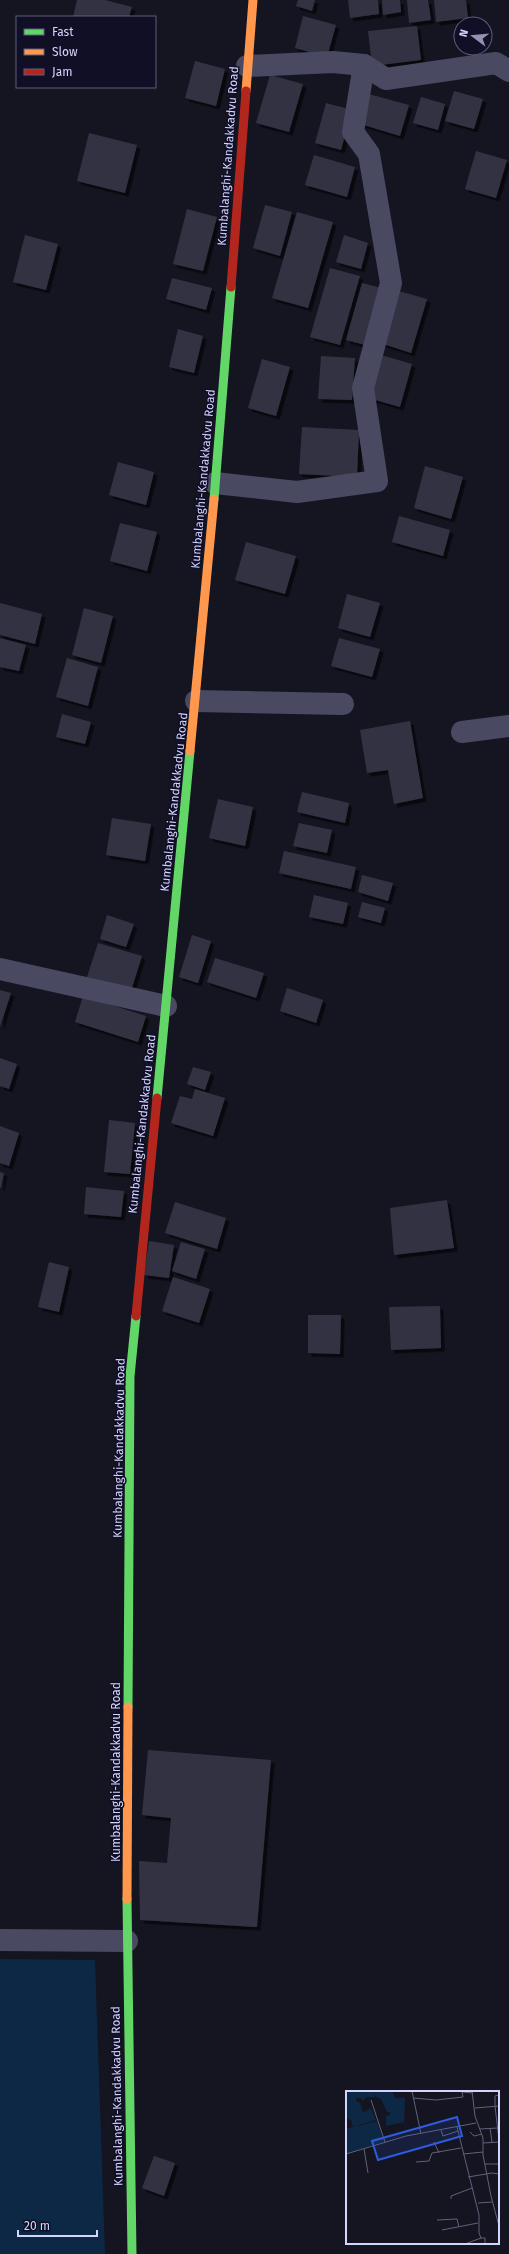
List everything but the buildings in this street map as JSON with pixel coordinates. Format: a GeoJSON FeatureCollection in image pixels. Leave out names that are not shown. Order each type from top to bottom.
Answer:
{"type":"FeatureCollection","features":[{"type":"Feature","properties":{"kind":"main road","name":"Kumbalanghi-Kandakkadvu Road"},"geometry":{"type":"LineString","coordinates":[[132,2254],[127,1941],[130,1376],[196,701],[253,0]]}},
{"type":"Feature","properties":{"kind":"street"},"geometry":{"type":"LineString","coordinates":[[247,66],[333,62],[364,65],[386,79],[496,63],[509,71]]}},
{"type":"Feature","properties":{"kind":"street"},"geometry":{"type":"LineString","coordinates":[[215,482],[297,492],[377,480],[363,388],[392,283],[369,154],[353,132],[364,65]]}},
{"type":"Feature","properties":{"kind":"street"},"geometry":{"type":"LineString","coordinates":[[196,701],[343,704]]}},
{"type":"Feature","properties":{"kind":"street"},"geometry":{"type":"LineString","coordinates":[[462,732],[509,726]]}},
{"type":"Feature","properties":{"kind":"street"},"geometry":{"type":"LineString","coordinates":[[0,969],[166,1006]]}},
{"type":"Feature","properties":{"kind":"street"},"geometry":{"type":"LineString","coordinates":[[0,1940],[127,1941]]}},
{"type":"Feature","properties":{"kind":"water"},"geometry":{"type":"Polygon","coordinates":[[[0,1959],[95,1960],[105,2254],[0,2254],[0,1959]]]}},
{"type":"Feature","properties":{"kind":"traffic: fast"},"geometry":{"type":"LineString","coordinates":[[214,499],[231,287]]}},
{"type":"Feature","properties":{"kind":"traffic: fast"},"geometry":{"type":"LineString","coordinates":[[157,1098],[190,751]]}},
{"type":"Feature","properties":{"kind":"traffic: fast"},"geometry":{"type":"LineString","coordinates":[[128,1707],[130,1376],[136,1316]]}},
{"type":"Feature","properties":{"kind":"traffic: fast"},"geometry":{"type":"LineString","coordinates":[[127,1899],[132,2254]]}},
{"type":"Feature","properties":{"kind":"traffic: slow"},"geometry":{"type":"LineString","coordinates":[[246,91],[253,0]]}},
{"type":"Feature","properties":{"kind":"traffic: slow"},"geometry":{"type":"LineString","coordinates":[[190,751],[214,499]]}},
{"type":"Feature","properties":{"kind":"traffic: slow"},"geometry":{"type":"LineString","coordinates":[[127,1899],[128,1707]]}},
{"type":"Feature","properties":{"kind":"traffic: jam"},"geometry":{"type":"LineString","coordinates":[[231,287],[246,91]]}},
{"type":"Feature","properties":{"kind":"traffic: jam"},"geometry":{"type":"LineString","coordinates":[[136,1316],[157,1098]]}}]}
